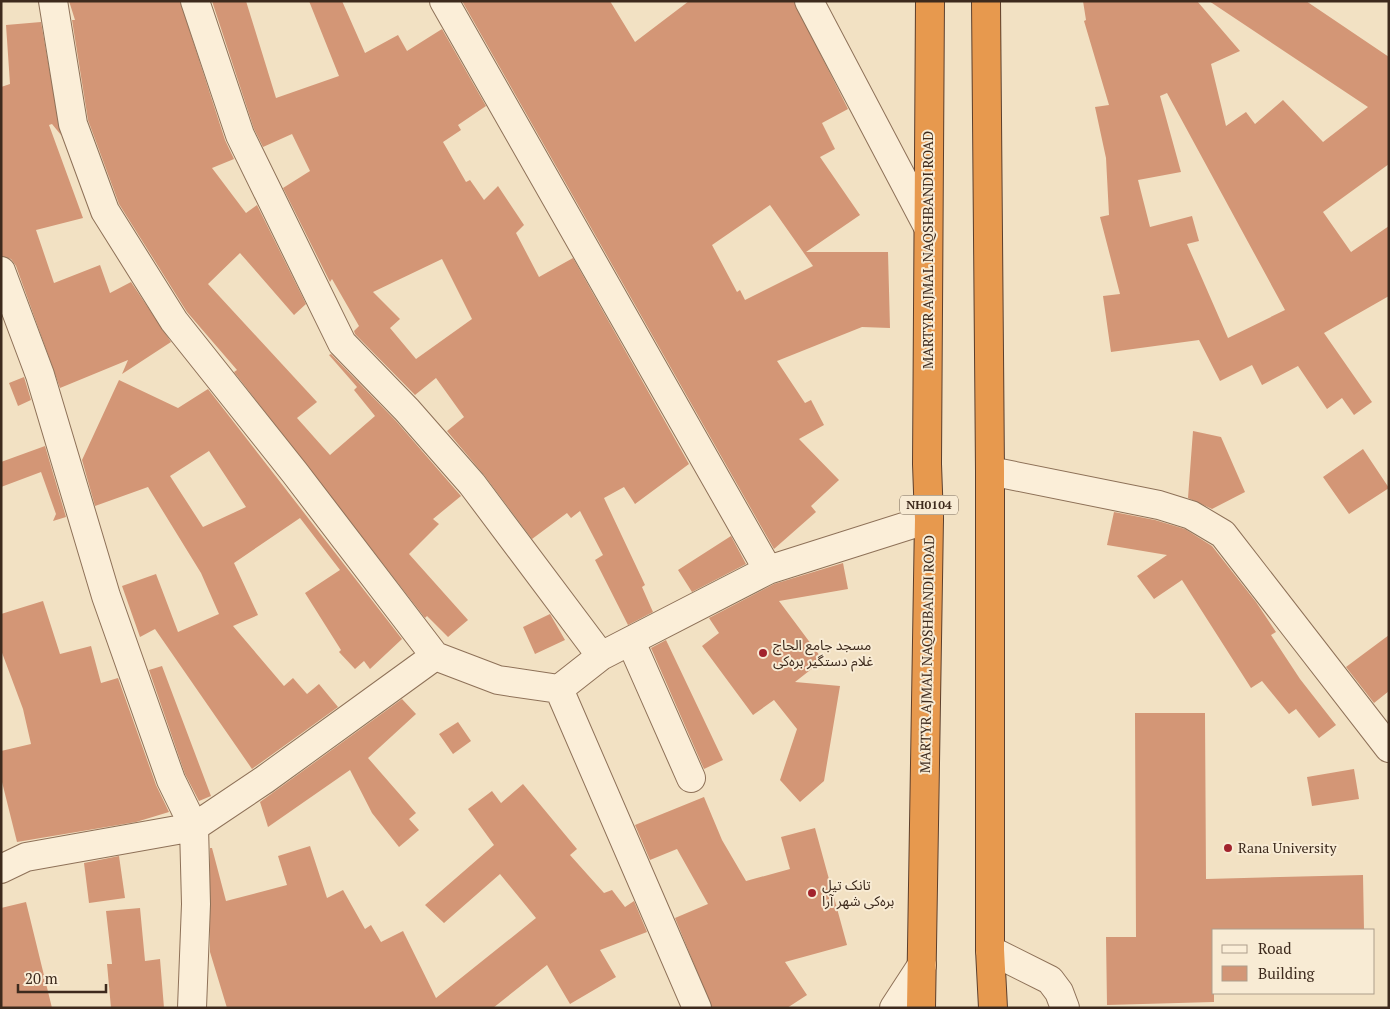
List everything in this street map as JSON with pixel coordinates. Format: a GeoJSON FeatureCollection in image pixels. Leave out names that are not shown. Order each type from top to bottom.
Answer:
{"type":"FeatureCollection","features":[{"type":"Feature","properties":{"kind":"highway","name":"MARTYR AJMAL NAQSHBANDI ROAD"},"geometry":{"type":"LineString","coordinates":[[921,1008],[929,519],[928,227],[930,1]]}},
{"type":"Feature","properties":{"kind":"highway"},"geometry":{"type":"LineString","coordinates":[[986,1],[990,471],[990,950],[993,1008]]}},
{"type":"Feature","properties":{"kind":"street"},"geometry":{"type":"LineString","coordinates":[[53,1],[73,124],[105,212],[174,321],[295,473],[435,656],[498,680],[559,689],[601,656],[768,570],[929,519]]}},
{"type":"Feature","properties":{"kind":"street"},"geometry":{"type":"LineString","coordinates":[[195,1],[240,135],[342,343],[407,410],[472,484],[601,656]]}},
{"type":"Feature","properties":{"kind":"street"},"geometry":{"type":"LineString","coordinates":[[444,1],[768,570]]}},
{"type":"Feature","properties":{"kind":"street"},"geometry":{"type":"LineString","coordinates":[[809,1],[928,227]]}},
{"type":"Feature","properties":{"kind":"street"},"geometry":{"type":"LineString","coordinates":[[1,271],[40,375],[106,596],[171,780],[194,826],[196,904],[192,1008]]}},
{"type":"Feature","properties":{"kind":"street"},"geometry":{"type":"LineString","coordinates":[[990,471],[1160,505],[1191,515],[1223,534],[1386,739]]}},
{"type":"Feature","properties":{"kind":"street"},"geometry":{"type":"LineString","coordinates":[[631,642],[691,778]]}},
{"type":"Feature","properties":{"kind":"street"},"geometry":{"type":"LineString","coordinates":[[1,869],[26,857],[194,826],[264,780],[435,656]]}},
{"type":"Feature","properties":{"kind":"street"},"geometry":{"type":"LineString","coordinates":[[559,689],[697,1008]]}},
{"type":"Feature","properties":{"kind":"street"},"geometry":{"type":"LineString","coordinates":[[990,950],[1050,980],[1059,992],[1065,1008]]}},
{"type":"Feature","properties":{"kind":"street"},"geometry":{"type":"LineString","coordinates":[[894,1008],[922,965]]}},
{"type":"Feature","properties":{"kind":"building"},"geometry":{"type":"Polygon","coordinates":[[[69,1],[180,1],[225,140],[234,159],[212,168],[246,213],[257,205],[306,304],[294,315],[240,253],[208,284],[317,402],[297,418],[330,455],[375,416],[354,390],[357,387],[329,355],[331,354],[396,421],[461,496],[433,519],[439,524],[409,554],[468,620],[448,637],[427,616],[425,618],[234,372],[237,370],[187,312],[119,204],[88,120],[72,20],[75,20],[69,1]]]}},
{"type":"Feature","properties":{"kind":"building"},"geometry":{"type":"Polygon","coordinates":[[[212,1],[246,1],[276,98],[339,76],[309,1],[342,1],[365,53],[398,35],[407,51],[442,29],[486,106],[458,125],[461,130],[443,142],[466,182],[470,180],[484,200],[498,186],[524,225],[516,233],[539,277],[573,258],[689,464],[635,504],[624,487],[604,498],[645,585],[642,587],[653,612],[628,625],[595,560],[603,555],[580,511],[571,518],[567,513],[532,539],[484,475],[447,431],[464,417],[436,378],[415,395],[355,334],[354,331],[359,326],[332,279],[330,282],[283,188],[310,171],[292,134],[263,147],[254,129],[212,1]],[[442,259],[373,292],[400,319],[390,328],[416,359],[472,319],[442,259]]]}},
{"type":"Feature","properties":{"kind":"building"},"geometry":{"type":"Polygon","coordinates":[[[462,1],[610,1],[635,42],[689,1],[794,1],[848,109],[822,123],[835,149],[820,157],[860,215],[806,252],[888,252],[890,328],[862,327],[777,361],[805,403],[811,400],[824,425],[799,439],[839,480],[811,506],[816,512],[774,549],[462,1]],[[770,205],[712,245],[737,292],[740,290],[745,300],[813,266],[770,205]]]}},
{"type":"Feature","properties":{"kind":"building"},"geometry":{"type":"Polygon","coordinates":[[[1083,1],[1197,1],[1240,51],[1211,64],[1226,126],[1246,112],[1255,124],[1283,100],[1323,142],[1368,107],[1209,1],[1306,1],[1389,57],[1389,164],[1323,212],[1351,252],[1389,226],[1389,296],[1324,333],[1372,402],[1354,415],[1342,398],[1327,409],[1298,366],[1262,385],[1252,365],[1220,381],[1199,340],[1111,352],[1103,296],[1120,294],[1100,217],[1109,215],[1106,158],[1095,107],[1109,105],[1084,21],[1086,20],[1083,1]],[[1167,93],[1160,96],[1181,172],[1138,180],[1150,227],[1192,216],[1199,241],[1187,244],[1228,338],[1285,310],[1167,93]]]}},
{"type":"Feature","properties":{"kind":"building"},"geometry":{"type":"Polygon","coordinates":[[[41,22],[61,135],[52,124],[49,125],[83,218],[36,230],[54,283],[100,265],[110,293],[131,282],[171,342],[122,374],[128,360],[60,388],[16,266],[11,259],[1,256],[1,87],[10,84],[6,25],[41,22]]]}},
{"type":"Feature","properties":{"kind":"building"},"geometry":{"type":"Polygon","coordinates":[[[24,377],[31,400],[18,406],[9,383],[24,377]]]}},
{"type":"Feature","properties":{"kind":"building"},"geometry":{"type":"Polygon","coordinates":[[[119,380],[178,408],[208,389],[402,639],[370,669],[364,661],[355,669],[339,652],[341,650],[305,593],[340,570],[300,518],[234,563],[258,615],[233,626],[284,686],[293,678],[307,694],[319,684],[338,707],[252,769],[155,629],[140,637],[122,586],[156,574],[178,632],[219,614],[201,573],[148,487],[95,506],[82,460],[119,380]],[[209,451],[170,476],[203,527],[246,507],[209,451]]]}},
{"type":"Feature","properties":{"kind":"building"},"geometry":{"type":"Polygon","coordinates":[[[1193,431],[1221,437],[1245,492],[1212,509],[1188,498],[1193,431]]]}},
{"type":"Feature","properties":{"kind":"building"},"geometry":{"type":"Polygon","coordinates":[[[45,446],[66,517],[53,521],[56,514],[41,472],[1,487],[1,462],[45,446]]]}},
{"type":"Feature","properties":{"kind":"building"},"geometry":{"type":"Polygon","coordinates":[[[1363,449],[1389,488],[1349,514],[1323,477],[1363,449]]]}},
{"type":"Feature","properties":{"kind":"building"},"geometry":{"type":"Polygon","coordinates":[[[1114,512],[1155,520],[1185,529],[1212,546],[1256,602],[1276,632],[1271,635],[1300,679],[1336,725],[1319,738],[1296,709],[1289,714],[1262,681],[1251,688],[1182,580],[1154,599],[1137,576],[1167,555],[1107,545],[1114,512]]]}},
{"type":"Feature","properties":{"kind":"building"},"geometry":{"type":"Polygon","coordinates":[[[731,536],[746,564],[692,592],[678,570],[731,536]]]}},
{"type":"Feature","properties":{"kind":"building"},"geometry":{"type":"Polygon","coordinates":[[[843,563],[848,589],[779,601],[823,660],[795,682],[840,686],[824,781],[800,802],[780,780],[797,729],[774,700],[753,715],[702,646],[719,633],[709,618],[774,584],[843,563]]]}},
{"type":"Feature","properties":{"kind":"building"},"geometry":{"type":"Polygon","coordinates":[[[43,601],[60,654],[91,646],[101,683],[118,678],[156,785],[169,812],[136,822],[17,842],[1,778],[1,751],[31,744],[23,709],[1,650],[1,614],[43,601]]]}},
{"type":"Feature","properties":{"kind":"building"},"geometry":{"type":"Polygon","coordinates":[[[550,614],[565,640],[535,654],[523,627],[550,614]]]}},
{"type":"Feature","properties":{"kind":"building"},"geometry":{"type":"Polygon","coordinates":[[[1389,635],[1389,691],[1374,703],[1346,667],[1389,635]]]}},
{"type":"Feature","properties":{"kind":"building"},"geometry":{"type":"Polygon","coordinates":[[[666,640],[723,760],[704,769],[651,648],[666,640]]]}},
{"type":"Feature","properties":{"kind":"building"},"geometry":{"type":"Polygon","coordinates":[[[162,666],[211,796],[199,801],[185,774],[149,670],[162,666]]]}},
{"type":"Feature","properties":{"kind":"building"},"geometry":{"type":"Polygon","coordinates":[[[402,699],[416,714],[368,758],[416,813],[409,819],[419,830],[399,847],[372,813],[350,770],[268,827],[260,802],[402,699]]]}},
{"type":"Feature","properties":{"kind":"building"},"geometry":{"type":"Polygon","coordinates":[[[1135,713],[1205,713],[1206,879],[1363,875],[1364,929],[1212,929],[1212,994],[1214,994],[1214,1002],[1107,1005],[1106,937],[1136,937],[1135,713]]]}},
{"type":"Feature","properties":{"kind":"building"},"geometry":{"type":"Polygon","coordinates":[[[458,722],[471,741],[453,754],[439,734],[458,722]]]}},
{"type":"Feature","properties":{"kind":"building"},"geometry":{"type":"Polygon","coordinates":[[[1354,769],[1359,799],[1312,806],[1307,777],[1354,769]]]}},
{"type":"Feature","properties":{"kind":"building"},"geometry":{"type":"Polygon","coordinates":[[[523,784],[577,849],[570,855],[604,893],[612,890],[625,907],[634,901],[647,932],[600,950],[616,977],[570,1004],[547,965],[493,1008],[227,1008],[210,952],[210,848],[212,848],[226,901],[287,885],[278,856],[310,846],[327,898],[343,890],[365,929],[371,925],[381,942],[403,931],[436,998],[536,918],[500,874],[444,923],[425,905],[494,845],[468,809],[492,791],[501,803],[523,784]]]}},
{"type":"Feature","properties":{"kind":"building"},"geometry":{"type":"Polygon","coordinates":[[[704,797],[722,840],[746,881],[790,869],[781,837],[815,828],[847,945],[785,962],[807,995],[787,1008],[712,1008],[675,918],[708,904],[677,849],[650,860],[635,825],[704,797]]]}},
{"type":"Feature","properties":{"kind":"building"},"geometry":{"type":"Polygon","coordinates":[[[119,856],[125,898],[89,903],[84,863],[119,856]]]}},
{"type":"Feature","properties":{"kind":"building"},"geometry":{"type":"Polygon","coordinates":[[[26,902],[52,1008],[1,1008],[1,908],[26,902]]]}},
{"type":"Feature","properties":{"kind":"building"},"geometry":{"type":"Polygon","coordinates":[[[140,908],[145,961],[160,959],[164,1008],[111,1008],[107,964],[112,964],[106,911],[140,908]]]}},
{"type":"Feature","properties":{"kind":"place","name":"مسجد جامع الحاج غلام دستگیر بره‌کی"},"geometry":{"type":"Point","coordinates":[763,653]}},
{"type":"Feature","properties":{"kind":"place","name":"Rana University"},"geometry":{"type":"Point","coordinates":[1228,848]}},
{"type":"Feature","properties":{"kind":"place","name":"تانک تیل بره‌کی شهر آرا"},"geometry":{"type":"Point","coordinates":[812,893]}}]}
